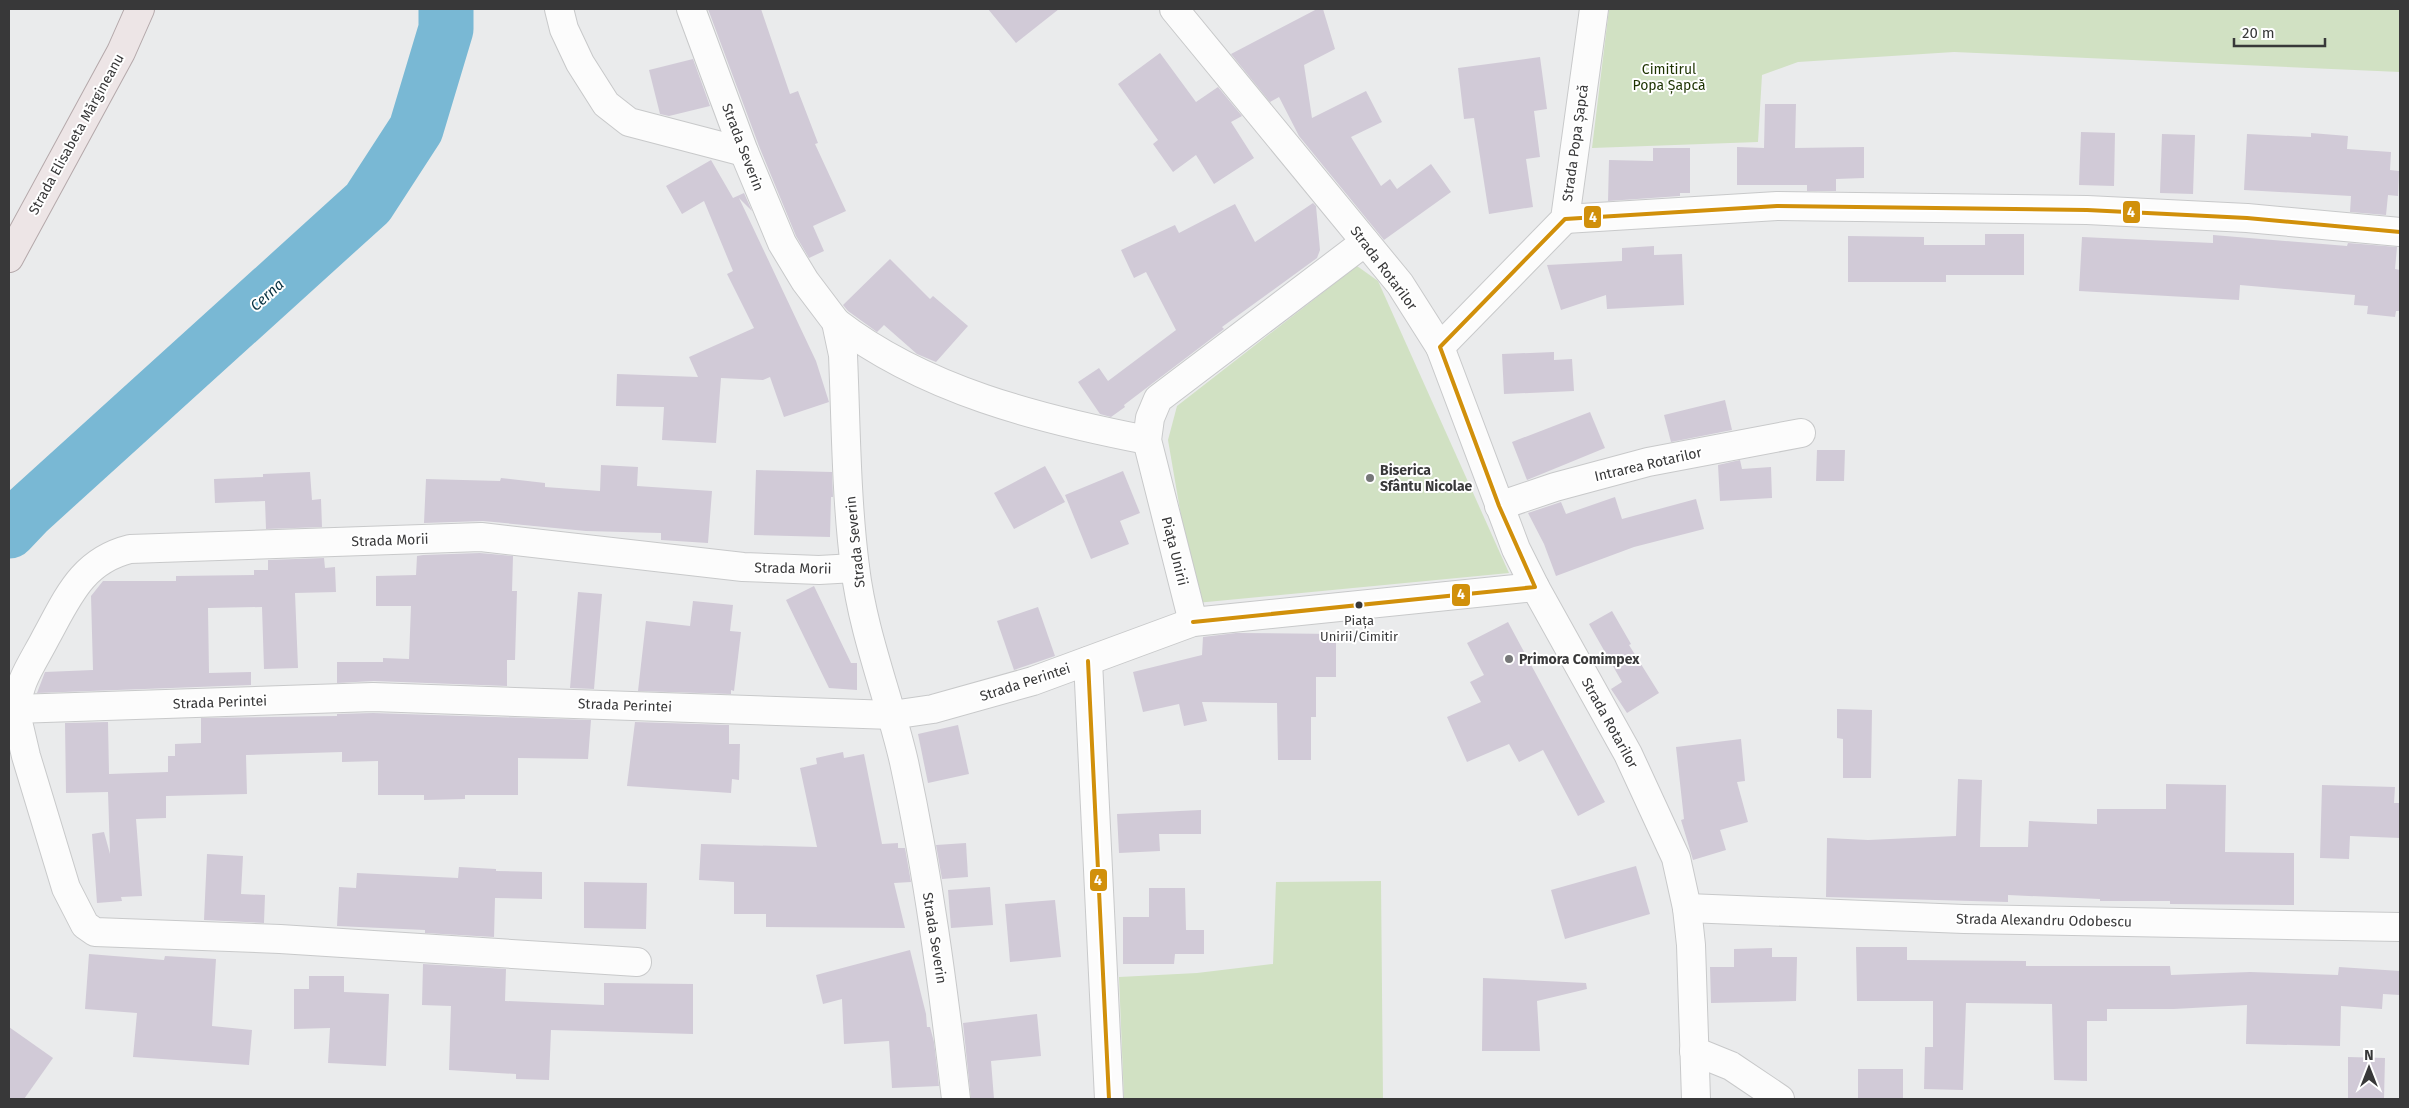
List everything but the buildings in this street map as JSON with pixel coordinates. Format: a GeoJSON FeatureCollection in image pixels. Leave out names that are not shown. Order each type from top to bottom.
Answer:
{"type":"FeatureCollection","features":[{"type":"Feature","properties":{"kind":"main road","name":"Strada Elisabeta Mărgineanu"},"geometry":{"type":"LineString","coordinates":[[9,258],[121,52],[140,9]]}},
{"type":"Feature","properties":{"kind":"street"},"geometry":{"type":"LineString","coordinates":[[559,9],[564,29],[580,62],[606,104],[629,122],[744,152]]}},
{"type":"Feature","properties":{"kind":"street","name":"Strada Severin"},"geometry":{"type":"LineString","coordinates":[[691,9],[744,152],[782,243],[805,281],[836,322],[843,355],[855,568],[873,656],[892,715],[920,839],[944,998],[956,1099]]}},
{"type":"Feature","properties":{"kind":"street","name":"Strada Rotarilor"},"geometry":{"type":"LineString","coordinates":[[1174,9],[1400,284],[1440,347],[1516,549],[1535,588],[1628,754],[1676,858],[1687,908],[1691,945],[1696,1099]]}},
{"type":"Feature","properties":{"kind":"street","name":"Strada Popa Șapcă"},"geometry":{"type":"LineString","coordinates":[[1440,347],[1565,219],[1594,9]]}},
{"type":"Feature","properties":{"kind":"street"},"geometry":{"type":"LineString","coordinates":[[1565,219],[1777,206],[1904,207],[2087,210],[2247,218],[2400,232]]}},
{"type":"Feature","properties":{"kind":"street","name":"Piața Unirii"},"geometry":{"type":"LineString","coordinates":[[1194,622],[1147,440],[1150,418],[1158,400],[1365,242]]}},
{"type":"Feature","properties":{"kind":"street"},"geometry":{"type":"LineString","coordinates":[[836,322],[865,345],[934,380],[1000,404],[1110,433],[1147,440]]}},
{"type":"Feature","properties":{"kind":"street","name":"Intrarea Rotarilor"},"geometry":{"type":"LineString","coordinates":[[1499,506],[1555,487],[1648,462],[1801,433]]}},
{"type":"Feature","properties":{"kind":"street","name":"Strada Morii"},"geometry":{"type":"LineString","coordinates":[[12,712],[23,681],[72,589],[96,563],[112,554],[130,550],[482,537],[743,567],[819,570],[855,568]]}},
{"type":"Feature","properties":{"kind":"street"},"geometry":{"type":"LineString","coordinates":[[1194,622],[1535,588]]}},
{"type":"Feature","properties":{"kind":"street","name":"Strada Perintei"},"geometry":{"type":"LineString","coordinates":[[12,712],[372,697],[892,715],[933,709],[980,697],[1088,661],[1194,622]]}},
{"type":"Feature","properties":{"kind":"street"},"geometry":{"type":"LineString","coordinates":[[1088,661],[1109,1099]]}},
{"type":"Feature","properties":{"kind":"street"},"geometry":{"type":"LineString","coordinates":[[12,712],[66,888],[82,920],[95,932],[280,939],[637,962]]}},
{"type":"Feature","properties":{"kind":"street","name":"Strada Alexandru Odobescu"},"geometry":{"type":"LineString","coordinates":[[1687,908],[1964,919],[2400,927]]}},
{"type":"Feature","properties":{"kind":"street"},"geometry":{"type":"LineString","coordinates":[[1694,1051],[1731,1066],[1780,1099]]}},
{"type":"Feature","properties":{"kind":"green space","name":"Cimitirul Popa Șapcă"},"geometry":{"type":"Polygon","coordinates":[[[1609,9],[2400,9],[2400,72],[1954,52],[1798,62],[1762,75],[1758,142],[1592,148],[1609,9]]]}},
{"type":"Feature","properties":{"kind":"green space"},"geometry":{"type":"Polygon","coordinates":[[[1357,266],[1378,281],[1509,573],[1196,603],[1168,440],[1177,406],[1357,266]]]}},
{"type":"Feature","properties":{"kind":"green space"},"geometry":{"type":"Polygon","coordinates":[[[1381,881],[1383,1099],[1124,1099],[1119,977],[1197,973],[1273,964],[1276,882],[1381,881]]]}},
{"type":"Feature","properties":{"kind":"waterway","name":"Cerna"},"geometry":{"type":"LineString","coordinates":[[9,531],[28,511],[368,203],[416,129],[446,29],[446,9]]}},
{"type":"Feature","properties":{"kind":"transit line","name":"4"},"geometry":{"type":"LineString","coordinates":[[1193,622],[1535,587],[1499,506],[1440,347],[1565,219],[1777,206],[2087,210],[2247,218],[2400,232]]}},
{"type":"Feature","properties":{"kind":"transit line","name":"4"},"geometry":{"type":"LineString","coordinates":[[1088,661],[1109,1099]]}},
{"type":"Feature","properties":{"kind":"place","name":"Biserica Sfântu Nicolae"},"geometry":{"type":"Point","coordinates":[1370,478]}},
{"type":"Feature","properties":{"kind":"place","name":"Piața Unirii/Cimitir"},"geometry":{"type":"Point","coordinates":[1359,605]}},
{"type":"Feature","properties":{"kind":"place","name":"Primora Comimpex"},"geometry":{"type":"Point","coordinates":[1509,659]}}]}
